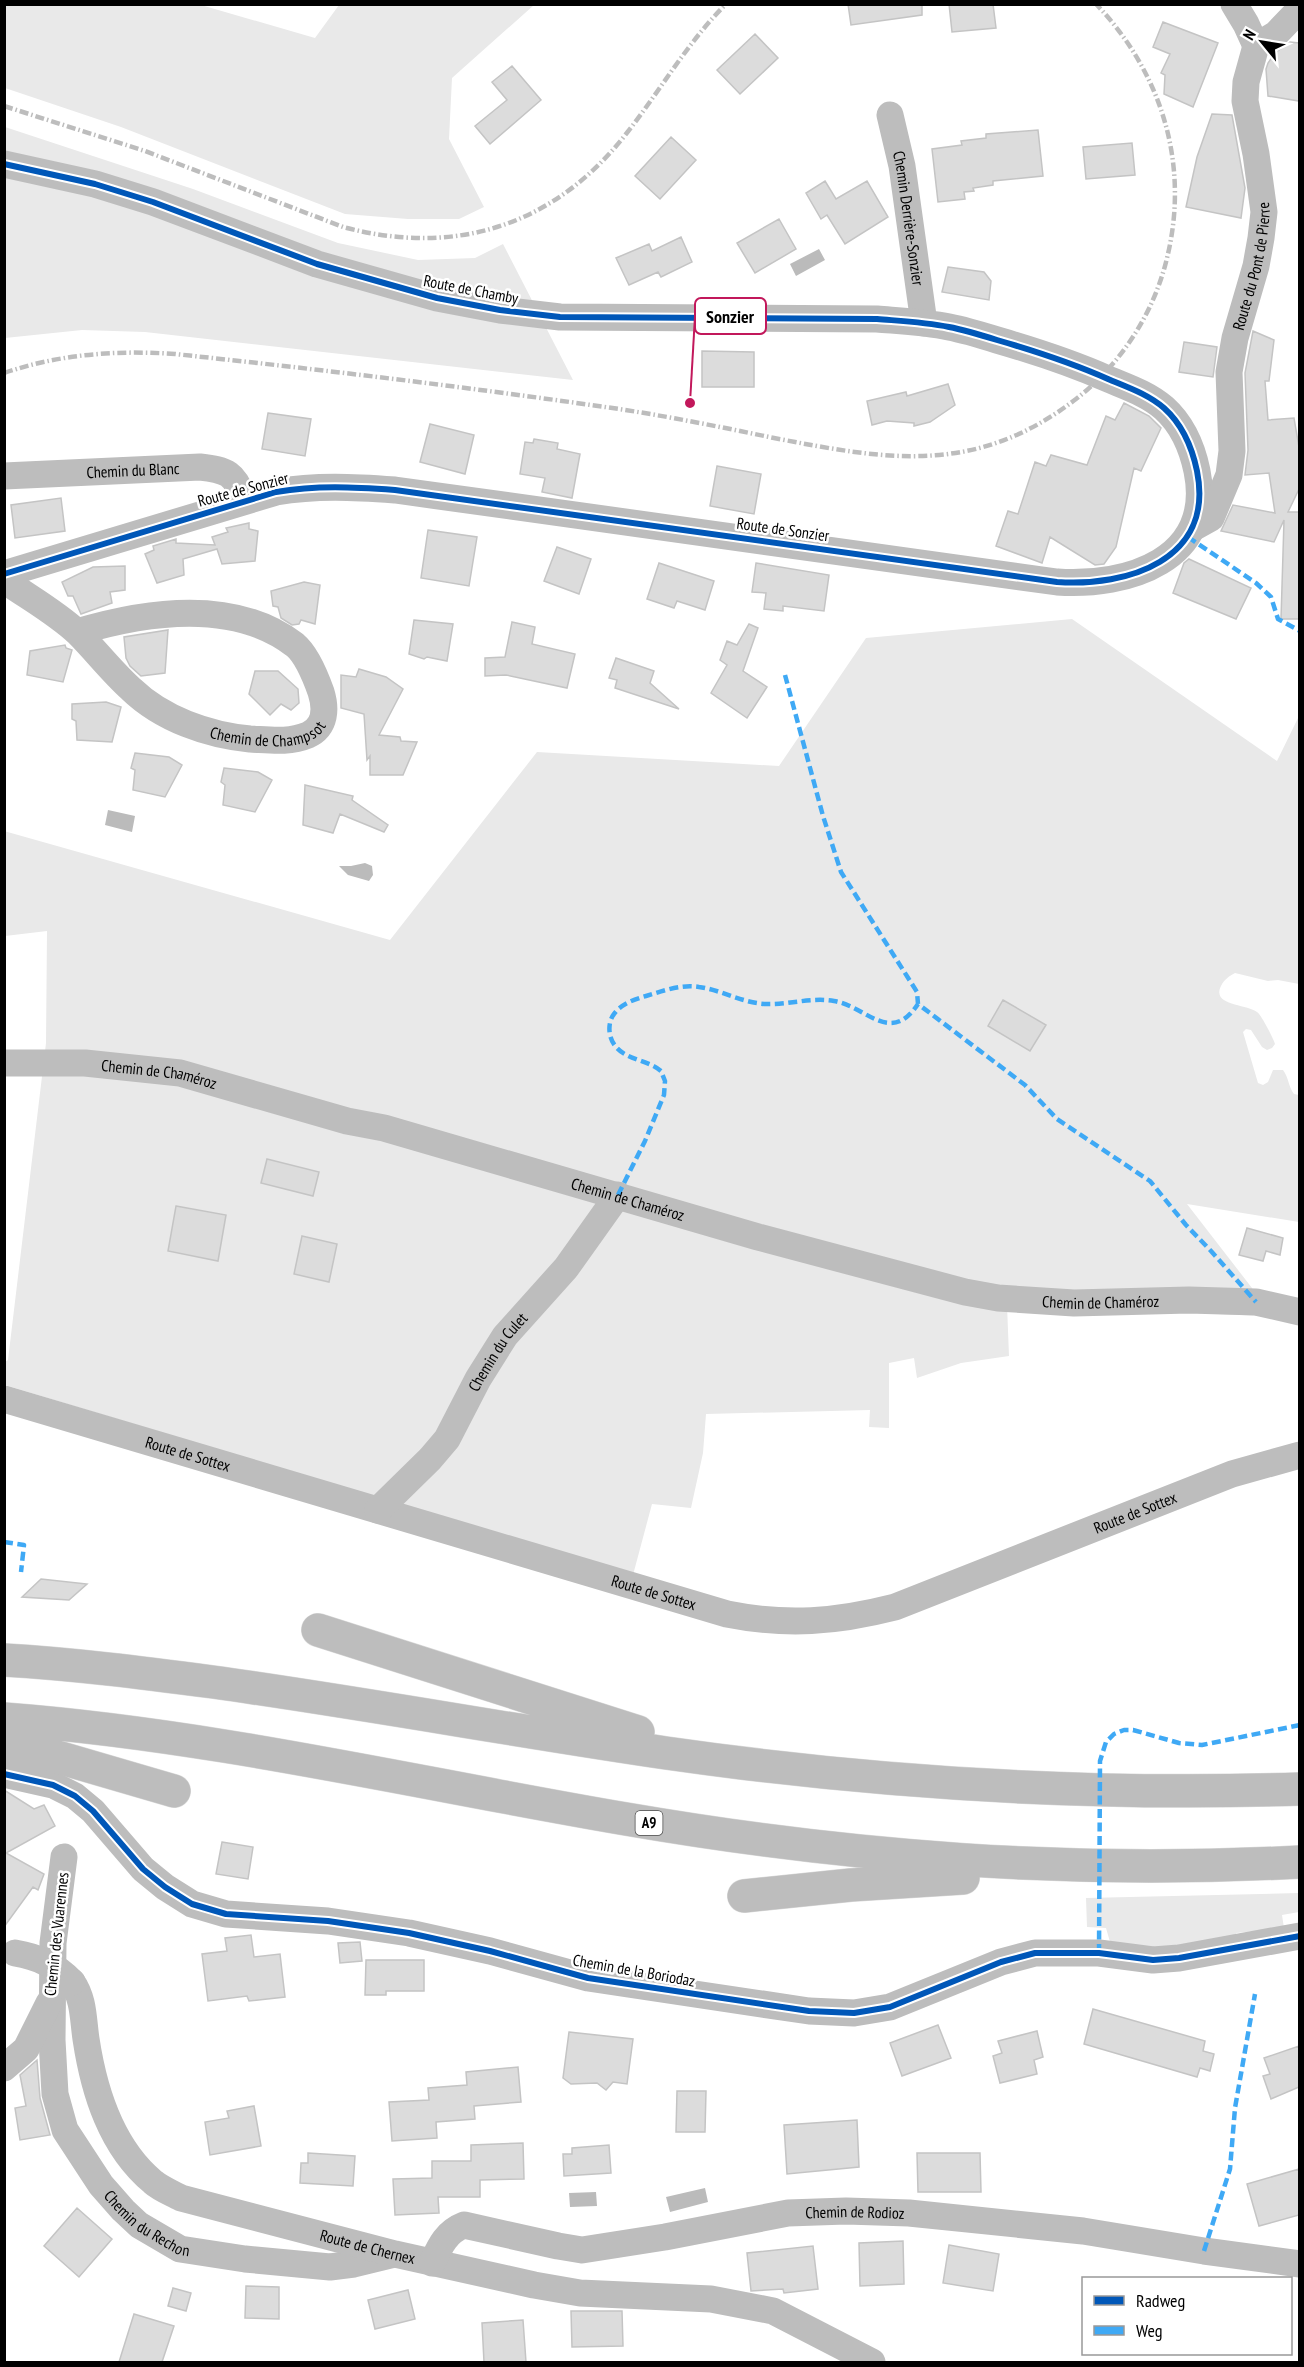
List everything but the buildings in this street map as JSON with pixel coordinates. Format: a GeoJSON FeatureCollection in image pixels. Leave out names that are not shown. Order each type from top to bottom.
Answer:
{"type":"FeatureCollection","features":[{"type":"Feature","properties":{"kind":"highway"},"geometry":{"type":"LineString","coordinates":[[318,1630],[735,1762]]}},
{"type":"Feature","properties":{"kind":"highway"},"geometry":{"type":"LineString","coordinates":[[4,1660],[149,1674],[269,1690],[805,1771],[1007,1787],[1131,1791],[1299,1789]]}},
{"type":"Feature","properties":{"kind":"highway","name":"A9"},"geometry":{"type":"LineString","coordinates":[[4,1719],[136,1734],[254,1752],[625,1819],[766,1841],[932,1859],[998,1863],[1135,1867],[1299,1862]]}},
{"type":"Feature","properties":{"kind":"highway"},"geometry":{"type":"LineString","coordinates":[[4,1745],[44,1753],[174,1791]]}},
{"type":"Feature","properties":{"kind":"highway"},"geometry":{"type":"LineString","coordinates":[[744,1896],[850,1885],[1135,1867]]}},
{"type":"Feature","properties":{"kind":"street"},"geometry":{"type":"LineString","coordinates":[[1234,4],[1256,46],[1276,34],[1299,9]]}},
{"type":"Feature","properties":{"kind":"street","name":"Route du Pont de Pierre"},"geometry":{"type":"LineString","coordinates":[[1192,529],[1211,518],[1229,475],[1232,451],[1229,372],[1235,338],[1256,266],[1261,238],[1264,212],[1256,154],[1245,101],[1246,82],[1256,46]]}},
{"type":"Feature","properties":{"kind":"street","name":"Chemin Derrière-Sonzier"},"geometry":{"type":"LineString","coordinates":[[890,115],[902,166],[924,322]]}},
{"type":"Feature","properties":{"kind":"street","name":"Route de Chamby"},"geometry":{"type":"LineString","coordinates":[[4,164],[95,184],[153,202],[317,264],[436,298],[500,310],[560,317],[877,319],[924,322],[952,327]]}},
{"type":"Feature","properties":{"kind":"street","name":"Route de Sonzier"},"geometry":{"type":"LineString","coordinates":[[4,574],[244,500],[304,487],[395,490],[1071,583],[1098,583],[1154,567],[1177,550],[1192,529],[1198,506],[1198,477],[1194,453],[1181,426],[1163,407],[1134,390],[1079,367],[952,327]]}},
{"type":"Feature","properties":{"kind":"street","name":"Chemin du Blanc"},"geometry":{"type":"LineString","coordinates":[[4,476],[200,467],[224,470],[236,480],[244,500]]}},
{"type":"Feature","properties":{"kind":"street","name":"Chemin de Champsot"},"geometry":{"type":"LineString","coordinates":[[4,580],[76,632],[132,691],[174,718],[225,736],[279,741],[309,734],[317,729],[322,721],[325,710],[323,697],[308,664],[296,646],[264,627],[223,615],[175,614],[112,621],[76,632]]}},
{"type":"Feature","properties":{"kind":"street","name":"Chemin de Chaméroz"},"geometry":{"type":"LineString","coordinates":[[4,1064],[85,1063],[180,1074],[347,1121],[384,1128],[758,1237],[965,1292],[998,1298],[1074,1303],[1189,1300],[1256,1302],[1299,1312]]}},
{"type":"Feature","properties":{"kind":"street","name":"Chemin du Culet"},"geometry":{"type":"LineString","coordinates":[[378,1510],[447,1439],[478,1379],[505,1336],[566,1268],[618,1195]]}},
{"type":"Feature","properties":{"kind":"street","name":"Route de Sottex"},"geometry":{"type":"LineString","coordinates":[[4,1399],[727,1614],[757,1620],[793,1622],[826,1621],[863,1615],[895,1606],[1232,1474],[1299,1455]]}},
{"type":"Feature","properties":{"kind":"street","name":"Chemin de la Boriodaz"},"geometry":{"type":"LineString","coordinates":[[4,1774],[53,1785],[75,1796],[93,1811],[143,1869],[165,1887],[192,1904],[226,1914],[328,1921],[409,1933],[490,1951],[588,1978],[809,2011],[854,2013],[890,2007],[1001,1962],[1035,1953],[1098,1953],[1153,1960],[1179,1958],[1299,1936]]}},
{"type":"Feature","properties":{"kind":"street","name":"Chemin des Vuarennes"},"geometry":{"type":"LineString","coordinates":[[4,2068],[26,2049],[51,2000],[53,1943],[64,1857]]}},
{"type":"Feature","properties":{"kind":"street","name":"Route de Chernex"},"geometry":{"type":"LineString","coordinates":[[10,1954],[42,1959],[62,1971],[72,1982],[82,2002],[94,2080],[111,2129],[132,2162],[155,2184],[181,2198],[432,2263],[579,2293],[711,2299],[772,2311],[872,2362]]}},
{"type":"Feature","properties":{"kind":"street","name":"Chemin du Rechon"},"geometry":{"type":"LineString","coordinates":[[51,2000],[55,2094],[65,2130],[101,2186],[139,2225],[180,2249],[245,2259],[330,2267],[395,2254]]}},
{"type":"Feature","properties":{"kind":"street","name":"Chemin de Rodioz"},"geometry":{"type":"LineString","coordinates":[[432,2263],[444,2239],[453,2229],[464,2225],[582,2250],[665,2237],[788,2213],[846,2211],[909,2213],[1083,2231],[1299,2264]]}},
{"type":"Feature","properties":{"kind":"shaded area"},"geometry":{"type":"Polygon","coordinates":[[[5,4],[201,5],[315,38],[339,5],[534,5],[452,78],[449,139],[484,207],[459,219],[408,219],[345,214],[121,127],[5,88],[5,4]]]}},
{"type":"Feature","properties":{"kind":"shaded area"},"geometry":{"type":"Polygon","coordinates":[[[5,127],[193,189],[338,243],[418,260],[475,258],[503,244],[573,380],[145,332],[82,330],[5,338],[5,127]]]}},
{"type":"Feature","properties":{"kind":"shaded area"},"geometry":{"type":"Polygon","coordinates":[[[819,249],[825,260],[796,276],[790,264],[819,249]]]}},
{"type":"Feature","properties":{"kind":"shaded area"},"geometry":{"type":"Polygon","coordinates":[[[1072,619],[1277,761],[1299,716],[1299,984],[1278,980],[1268,981],[1235,973],[1224,982],[1219,993],[1225,1001],[1257,1012],[1275,1044],[1267,1050],[1262,1047],[1251,1030],[1246,1029],[1243,1032],[1258,1083],[1263,1085],[1268,1082],[1273,1070],[1283,1070],[1292,1091],[1299,1095],[1299,1222],[1187,1204],[1252,1288],[1265,1316],[1007,1305],[1009,1356],[961,1363],[917,1378],[914,1358],[889,1363],[889,1428],[869,1427],[870,1410],[706,1414],[703,1453],[691,1508],[652,1504],[633,1575],[5,1385],[5,1362],[8,1360],[46,1043],[47,931],[5,936],[4,831],[390,940],[537,752],[779,766],[866,638],[1072,619]]]}},
{"type":"Feature","properties":{"kind":"shaded area"},"geometry":{"type":"Polygon","coordinates":[[[108,810],[135,816],[132,832],[105,825],[108,810]]]}},
{"type":"Feature","properties":{"kind":"shaded area"},"geometry":{"type":"Polygon","coordinates":[[[365,863],[372,866],[373,875],[369,881],[348,875],[339,866],[351,866],[365,863]]]}},
{"type":"Feature","properties":{"kind":"shaded area"},"geometry":{"type":"Polygon","coordinates":[[[1299,1893],[1299,1912],[1282,1915],[1284,1928],[1236,1933],[1238,1940],[1155,1951],[1110,1942],[1106,1928],[1087,1927],[1086,1898],[1299,1893]]]}},
{"type":"Feature","properties":{"kind":"shaded area"},"geometry":{"type":"Polygon","coordinates":[[[705,2188],[708,2202],[670,2212],[666,2197],[705,2188]]]}},
{"type":"Feature","properties":{"kind":"shaded area"},"geometry":{"type":"Polygon","coordinates":[[[596,2192],[597,2206],[570,2207],[569,2193],[596,2192]]]}},
{"type":"Feature","properties":{"kind":"railway"},"geometry":{"type":"LineString","coordinates":[[4,106],[145,151],[343,227],[384,235],[424,238],[463,235],[500,226],[534,212],[567,192],[598,166],[626,134],[686,51],[726,4]]}},
{"type":"Feature","properties":{"kind":"railway"},"geometry":{"type":"LineString","coordinates":[[4,373],[46,361],[88,355],[175,354],[387,378],[620,409],[816,446],[893,456],[930,456],[967,451],[1003,441],[1039,424],[1076,399],[1107,370],[1134,336],[1144,318],[1154,298],[1167,258],[1173,223],[1175,189],[1172,155],[1165,122],[1154,90],[1138,60],[1119,31],[1096,4]]}},
{"type":"Feature","properties":{"kind":"marked path"},"geometry":{"type":"LineString","coordinates":[[1188,537],[1256,583],[1271,597],[1278,619],[1300,631]]}},
{"type":"Feature","properties":{"kind":"marked path"},"geometry":{"type":"LineString","coordinates":[[785,675],[823,816],[841,872],[917,992],[918,1004],[1025,1085],[1057,1119],[1150,1181],[1186,1225],[1256,1302]]}},
{"type":"Feature","properties":{"kind":"marked path"},"geometry":{"type":"LineString","coordinates":[[618,1195],[645,1141],[664,1095],[665,1081],[661,1071],[622,1052],[612,1040],[610,1022],[617,1010],[624,1005],[665,990],[692,986],[757,1003],[834,1001],[888,1023],[898,1022],[908,1016],[918,1004]]}},
{"type":"Feature","properties":{"kind":"marked path"},"geometry":{"type":"LineString","coordinates":[[4,1542],[24,1545],[21,1572]]}},
{"type":"Feature","properties":{"kind":"marked path"},"geometry":{"type":"LineString","coordinates":[[1099,1953],[1100,1761],[1106,1742],[1114,1734],[1124,1730],[1133,1730],[1179,1743],[1202,1745],[1300,1725]]}},
{"type":"Feature","properties":{"kind":"marked path"},"geometry":{"type":"LineString","coordinates":[[1204,2251],[1230,2169],[1235,2108],[1255,1994]]}},
{"type":"Feature","properties":{"kind":"cycle path"},"geometry":{"type":"LineString","coordinates":[[4,164],[95,184],[153,202],[317,264],[437,298],[500,310],[560,317],[877,319],[931,324],[973,333],[1081,368],[1137,391],[1158,403],[1171,415],[1189,445],[1197,471],[1199,502],[1193,527],[1179,547],[1160,562],[1137,573],[1084,582],[1057,582],[395,490],[335,487],[276,492],[4,574]]}},
{"type":"Feature","properties":{"kind":"cycle path"},"geometry":{"type":"LineString","coordinates":[[4,1774],[53,1785],[75,1796],[93,1811],[143,1869],[165,1887],[192,1904],[226,1914],[328,1921],[409,1933],[490,1951],[588,1978],[809,2011],[854,2013],[890,2007],[1001,1962],[1035,1953],[1099,1953],[1153,1960],[1179,1958],[1300,1936]]}},
{"type":"Feature","properties":{"kind":"place","name":"Sonzier"},"geometry":{"type":"Point","coordinates":[690,403]}}]}
